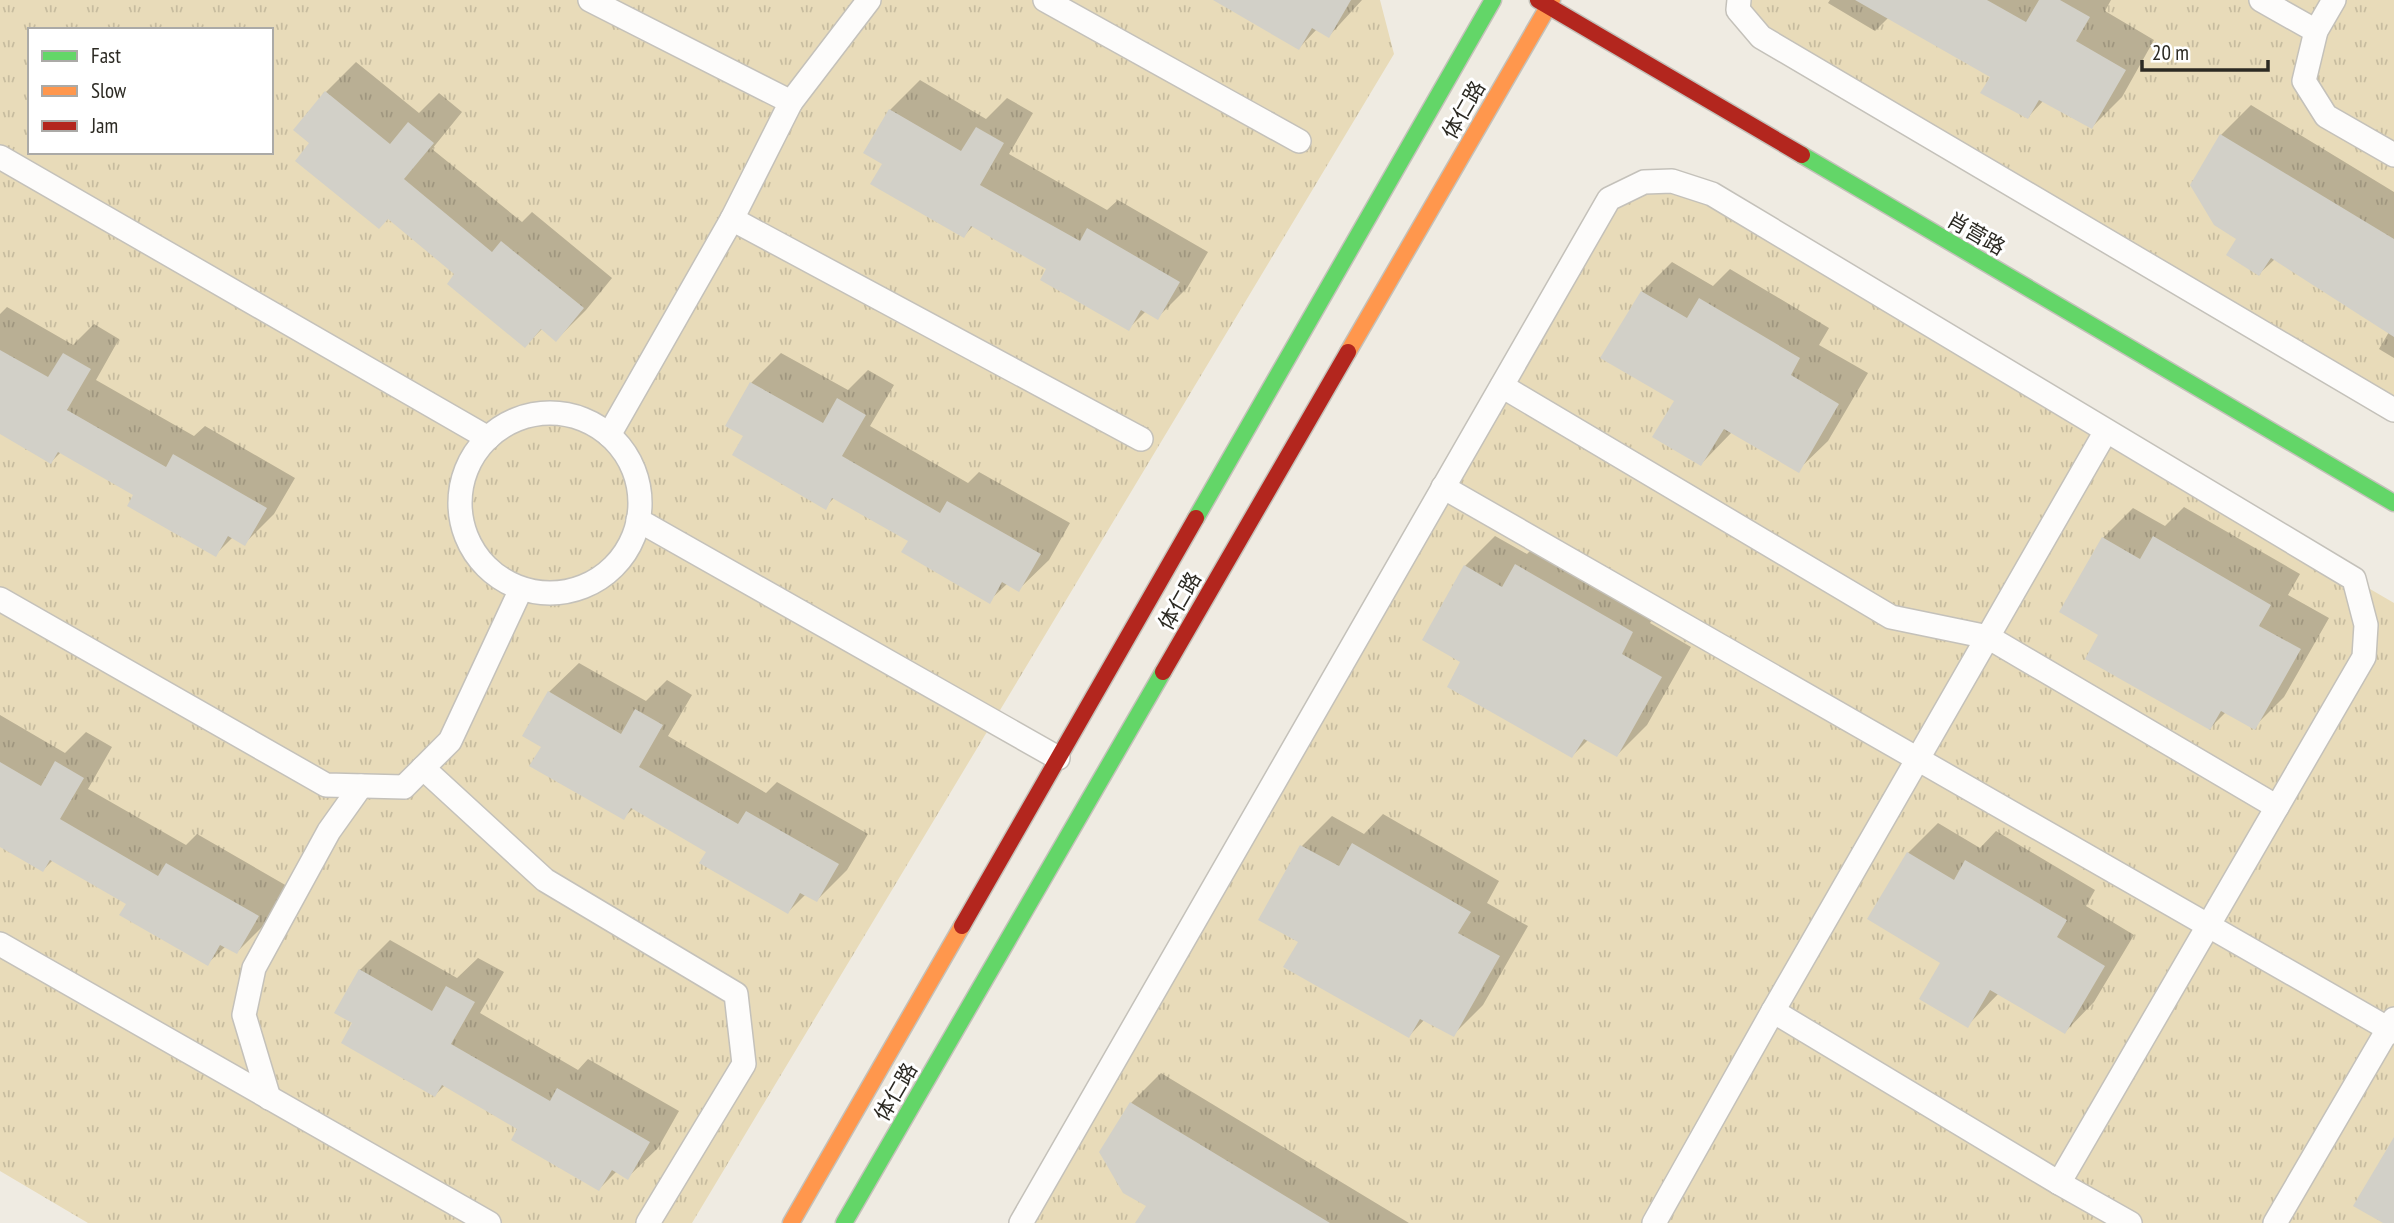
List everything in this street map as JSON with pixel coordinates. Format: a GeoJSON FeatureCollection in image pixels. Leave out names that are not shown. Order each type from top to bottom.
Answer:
{"type":"FeatureCollection","features":[{"type":"Feature","properties":{"kind":"street","name":"体仁路"},"geometry":{"type":"LineString","coordinates":[[791,1223],[1493,0]]}},
{"type":"Feature","properties":{"kind":"street","name":"体仁路"},"geometry":{"type":"LineString","coordinates":[[844,1223],[1546,2]]}},
{"type":"Feature","properties":{"kind":"street","name":"肖营路"},"geometry":{"type":"LineString","coordinates":[[1546,2],[2394,503]]}},
{"type":"Feature","properties":{"kind":"lane"},"geometry":{"type":"LineString","coordinates":[[590,0],[791,102]]}},
{"type":"Feature","properties":{"kind":"lane"},"geometry":{"type":"LineString","coordinates":[[609,435],[732,219],[791,102],[869,0]]}},
{"type":"Feature","properties":{"kind":"lane"},"geometry":{"type":"LineString","coordinates":[[1045,0],[1299,141]]}},
{"type":"Feature","properties":{"kind":"lane"},"geometry":{"type":"LineString","coordinates":[[1739,0],[1738,10],[1761,37],[2394,410]]}},
{"type":"Feature","properties":{"kind":"lane"},"geometry":{"type":"LineString","coordinates":[[2261,0],[2316,31]]}},
{"type":"Feature","properties":{"kind":"lane"},"geometry":{"type":"LineString","coordinates":[[2334,0],[2316,31],[2304,81],[2326,116],[2394,155]]}},
{"type":"Feature","properties":{"kind":"lane"},"geometry":{"type":"LineString","coordinates":[[0,157],[488,438]]}},
{"type":"Feature","properties":{"kind":"lane"},"geometry":{"type":"LineString","coordinates":[[1021,1223],[1609,199],[1644,182],[1672,181],[1712,194],[2354,579],[2366,625],[2364,657],[2059,1182]]}},
{"type":"Feature","properties":{"kind":"lane"},"geometry":{"type":"LineString","coordinates":[[732,219],[1141,439]]}},
{"type":"Feature","properties":{"kind":"lane"},"geometry":{"type":"LineString","coordinates":[[1502,386],[1891,617],[1988,637],[2277,807]]}},
{"type":"Feature","properties":{"kind":"lane"},"geometry":{"type":"LineString","coordinates":[[552,412],[582,419],[609,435],[629,460],[639,489],[639,520],[628,549],[607,573],[580,588],[549,593],[521,589],[496,575],[476,555],[463,529],[460,501],[464,473],[478,448],[498,429],[524,416],[552,412]]}},
{"type":"Feature","properties":{"kind":"lane"},"geometry":{"type":"LineString","coordinates":[[1654,1223],[2106,431]]}},
{"type":"Feature","properties":{"kind":"lane"},"geometry":{"type":"LineString","coordinates":[[1443,487],[2208,926],[2392,1027],[2275,1223]]}},
{"type":"Feature","properties":{"kind":"lane"},"geometry":{"type":"LineString","coordinates":[[639,520],[1058,758]]}},
{"type":"Feature","properties":{"kind":"lane"},"geometry":{"type":"LineString","coordinates":[[0,599],[326,785],[404,787],[450,741],[521,589]]}},
{"type":"Feature","properties":{"kind":"lane"},"geometry":{"type":"LineString","coordinates":[[423,768],[545,880],[736,994],[744,1064],[648,1223]]}},
{"type":"Feature","properties":{"kind":"lane"},"geometry":{"type":"LineString","coordinates":[[269,1098],[244,1015],[254,968],[329,831],[361,786]]}},
{"type":"Feature","properties":{"kind":"lane"},"geometry":{"type":"LineString","coordinates":[[0,944],[489,1223]]}},
{"type":"Feature","properties":{"kind":"lane"},"geometry":{"type":"LineString","coordinates":[[1773,1011],[2130,1223]]}},
{"type":"Feature","properties":{"kind":"green space"},"geometry":{"type":"Polygon","coordinates":[[[0,0],[1380,0],[1394,54],[692,1223],[88,1223],[0,1171],[0,0]]]}},
{"type":"Feature","properties":{"kind":"green space"},"geometry":{"type":"Polygon","coordinates":[[[1739,0],[2394,0],[2394,411],[1761,37],[1739,0]]]}},
{"type":"Feature","properties":{"kind":"green space"},"geometry":{"type":"Polygon","coordinates":[[[1672,181],[2394,603],[2394,1223],[1021,1223],[1609,199],[1672,181]]]}},
{"type":"Feature","properties":{"kind":"building"},"geometry":{"type":"Polygon","coordinates":[[[1213,0],[1351,0],[1329,38],[1312,28],[1299,50],[1213,0]]]}},
{"type":"Feature","properties":{"kind":"building"},"geometry":{"type":"Polygon","coordinates":[[[1855,0],[1987,0],[2026,22],[2039,0],[2060,0],[2090,17],[2076,41],[2126,70],[2092,129],[2039,100],[2028,119],[1980,93],[1990,77],[1855,0]]]}},
{"type":"Feature","properties":{"kind":"building"},"geometry":{"type":"Polygon","coordinates":[[[325,91],[390,144],[408,122],[434,143],[404,179],[492,252],[501,241],[584,308],[556,342],[541,329],[525,348],[447,284],[454,274],[388,219],[379,229],[295,161],[309,143],[293,130],[325,91]]]}},
{"type":"Feature","properties":{"kind":"building"},"geometry":{"type":"Polygon","coordinates":[[[889,109],[961,151],[976,127],[1004,143],[980,185],[1080,241],[1087,228],[1180,282],[1158,320],[1141,310],[1129,331],[1040,280],[1046,269],[971,226],[964,238],[870,184],[882,164],[863,153],[889,109]]]}},
{"type":"Feature","properties":{"kind":"building"},"geometry":{"type":"Polygon","coordinates":[[[2220,134],[2394,239],[2394,337],[2271,258],[2259,276],[2226,255],[2236,239],[2214,225],[2190,185],[2220,134]]]}},
{"type":"Feature","properties":{"kind":"building"},"geometry":{"type":"Polygon","coordinates":[[[1641,291],[1687,318],[1699,298],[1800,358],[1791,375],[1839,404],[1799,473],[1724,429],[1701,466],[1652,437],[1674,401],[1600,358],[1641,291]]]}},
{"type":"Feature","properties":{"kind":"building"},"geometry":{"type":"Polygon","coordinates":[[[0,350],[48,377],[63,353],[91,369],[67,410],[166,467],[173,454],[267,508],[245,546],[228,536],[216,557],[127,506],[133,495],[58,452],[51,464],[0,434],[0,350]]]}},
{"type":"Feature","properties":{"kind":"building"},"geometry":{"type":"Polygon","coordinates":[[[750,382],[823,423],[837,398],[866,415],[842,456],[940,513],[947,501],[1041,554],[1019,592],[1002,582],[990,604],[901,552],[908,541],[832,498],[826,510],[732,455],[743,436],[725,426],[750,382]]]}},
{"type":"Feature","properties":{"kind":"building"},"geometry":{"type":"Polygon","coordinates":[[[2153,536],[2271,605],[2259,626],[2301,649],[2255,730],[2221,711],[2210,730],[2085,659],[2098,635],[2059,612],[2102,537],[2140,559],[2153,536]]]}},
{"type":"Feature","properties":{"kind":"building"},"geometry":{"type":"Polygon","coordinates":[[[1515,564],[1633,632],[1622,654],[1662,677],[1617,757],[1584,739],[1572,758],[1447,687],[1460,662],[1422,640],[1464,565],[1502,587],[1515,564]]]}},
{"type":"Feature","properties":{"kind":"building"},"geometry":{"type":"Polygon","coordinates":[[[548,691],[621,734],[635,709],[663,725],[639,767],[738,824],[746,811],[839,864],[817,902],[800,893],[788,914],[699,863],[706,852],[631,808],[624,820],[529,766],[541,747],[522,736],[548,691]]]}},
{"type":"Feature","properties":{"kind":"building"},"geometry":{"type":"Polygon","coordinates":[[[55,761],[84,778],[60,819],[158,876],[166,863],[259,916],[237,954],[220,945],[208,966],[119,915],[126,904],[50,860],[43,872],[0,847],[0,762],[41,786],[55,761]]]}},
{"type":"Feature","properties":{"kind":"building"},"geometry":{"type":"Polygon","coordinates":[[[1352,843],[1471,912],[1458,933],[1500,956],[1454,1037],[1420,1019],[1409,1038],[1283,967],[1298,942],[1258,920],[1300,845],[1339,866],[1352,843]]]}},
{"type":"Feature","properties":{"kind":"building"},"geometry":{"type":"Polygon","coordinates":[[[1907,852],[1954,880],[1965,860],[2067,920],[2057,937],[2105,966],[2065,1034],[1990,990],[1968,1028],[1919,999],[1940,963],[1867,919],[1907,852]]]}},
{"type":"Feature","properties":{"kind":"building"},"geometry":{"type":"Polygon","coordinates":[[[359,969],[432,1011],[446,986],[475,1002],[451,1044],[550,1101],[557,1088],[650,1142],[628,1180],[612,1170],[599,1191],[511,1140],[517,1129],[442,1085],[435,1097],[341,1043],[352,1023],[334,1013],[359,969]]]}},
{"type":"Feature","properties":{"kind":"building"},"geometry":{"type":"Polygon","coordinates":[[[1130,1102],[1330,1223],[1135,1223],[1146,1206],[1123,1193],[1099,1152],[1130,1102]]]}},
{"type":"Feature","properties":{"kind":"building"},"geometry":{"type":"Polygon","coordinates":[[[2394,1137],[2394,1223],[2383,1223],[2353,1206],[2394,1137]]]}},
{"type":"Feature","properties":{"kind":"traffic: fast"},"geometry":{"type":"LineString","coordinates":[[1196,518],[1493,0]]}},
{"type":"Feature","properties":{"kind":"traffic: fast"},"geometry":{"type":"LineString","coordinates":[[1802,155],[2394,503]]}},
{"type":"Feature","properties":{"kind":"traffic: fast"},"geometry":{"type":"LineString","coordinates":[[844,1223],[1163,672]]}},
{"type":"Feature","properties":{"kind":"traffic: slow"},"geometry":{"type":"LineString","coordinates":[[1348,352],[1552,0]]}},
{"type":"Feature","properties":{"kind":"traffic: slow"},"geometry":{"type":"LineString","coordinates":[[791,1223],[962,926]]}},
{"type":"Feature","properties":{"kind":"traffic: jam"},"geometry":{"type":"LineString","coordinates":[[1538,0],[1802,155]]}},
{"type":"Feature","properties":{"kind":"traffic: jam"},"geometry":{"type":"LineString","coordinates":[[1163,672],[1348,352]]}},
{"type":"Feature","properties":{"kind":"traffic: jam"},"geometry":{"type":"LineString","coordinates":[[962,926],[1196,518]]}}]}
